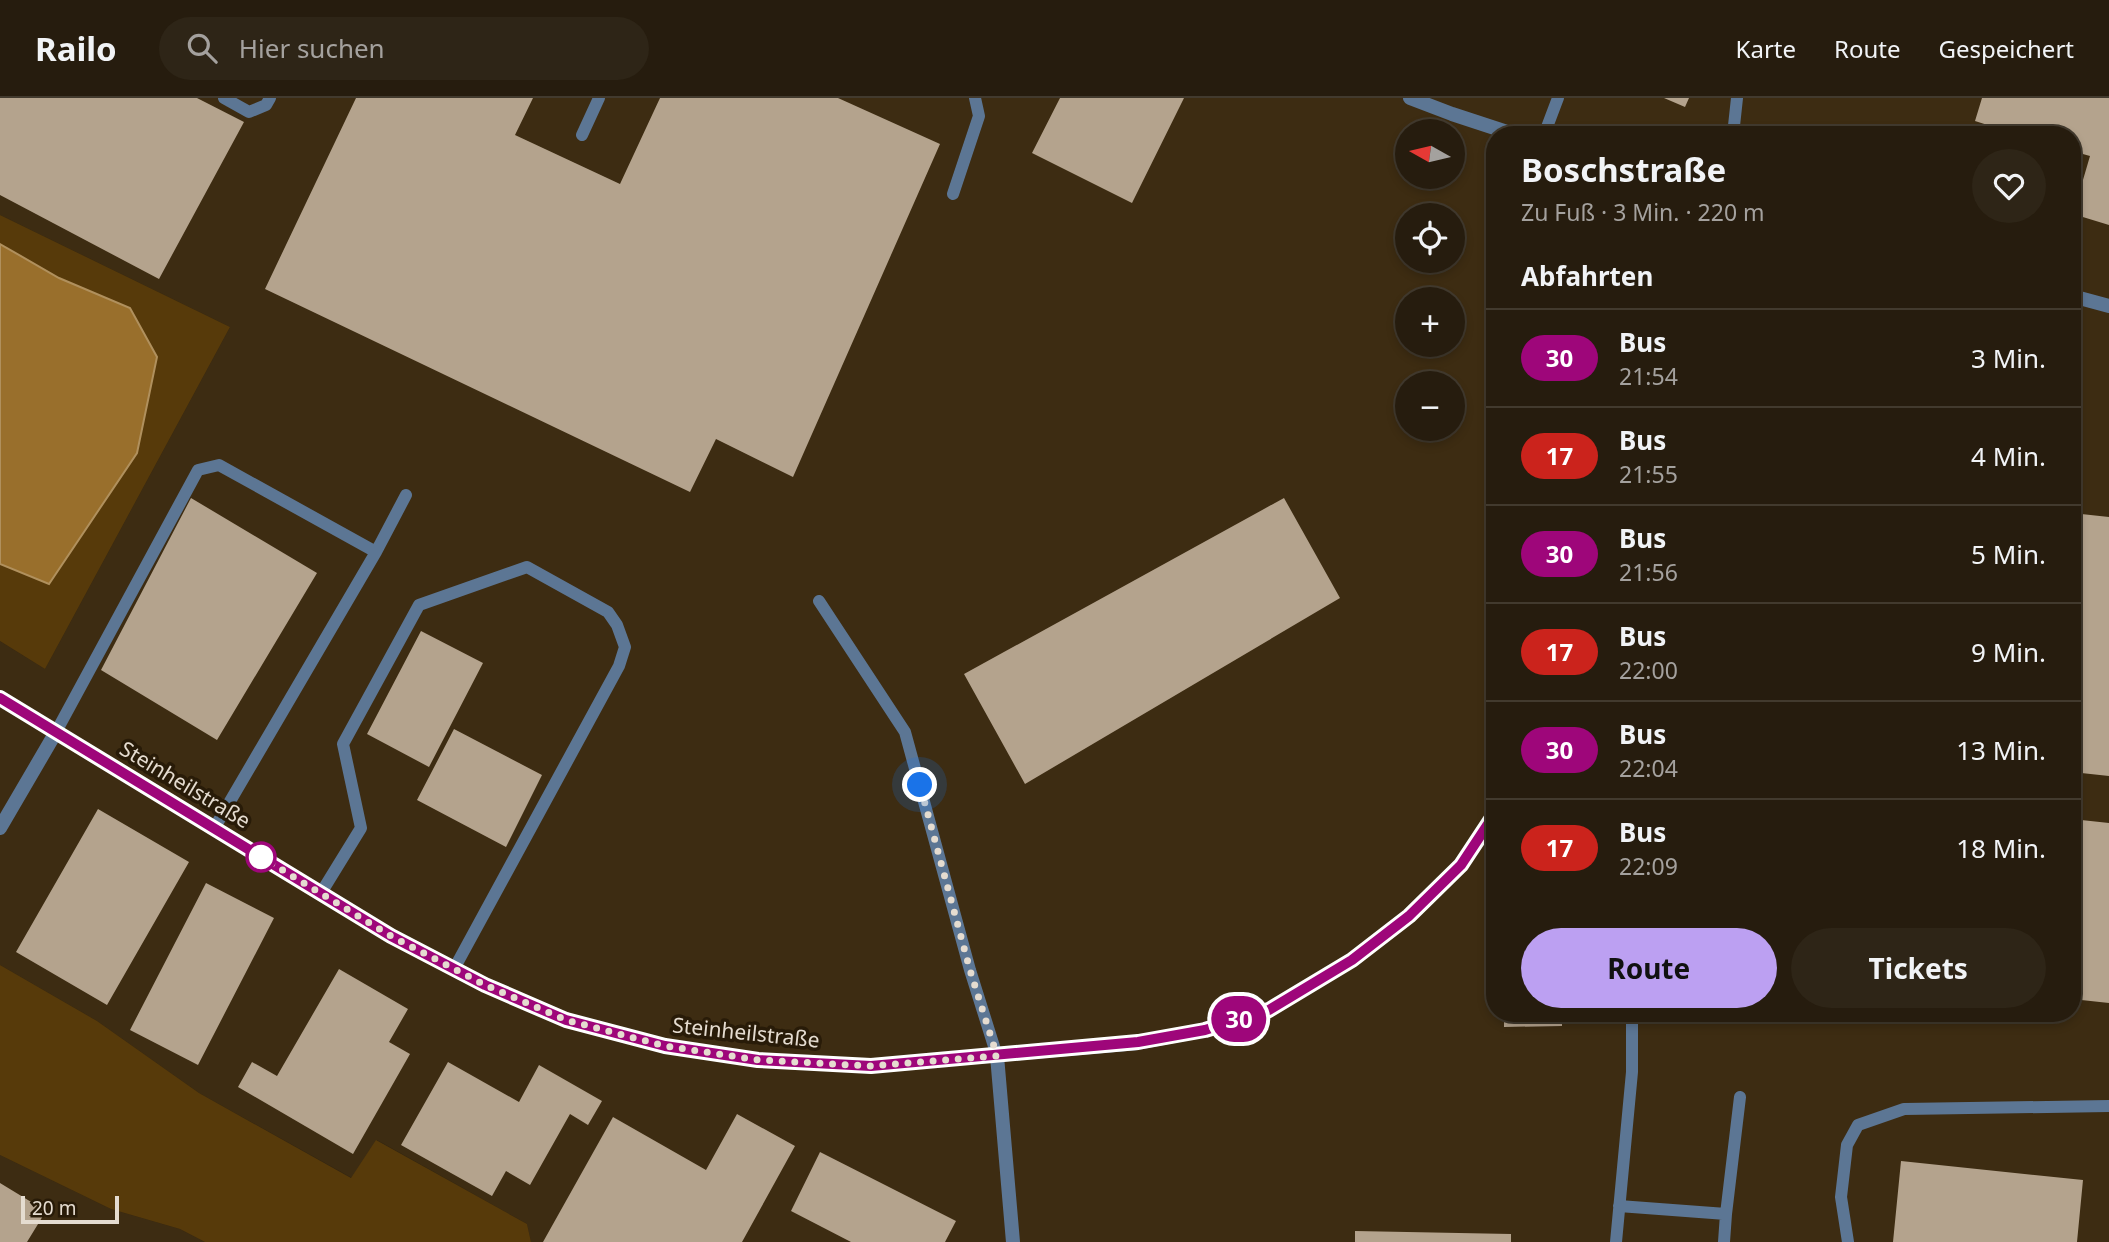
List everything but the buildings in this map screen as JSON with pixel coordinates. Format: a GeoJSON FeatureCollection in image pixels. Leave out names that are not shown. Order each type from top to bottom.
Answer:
{"type":"FeatureCollection","features":[{"type":"Feature","properties":{"kind":"street"},"geometry":{"type":"LineString","coordinates":[[1410,98],[1489,126]]}},
{"type":"Feature","properties":{"kind":"street"},"geometry":{"type":"LineString","coordinates":[[2081,298],[2109,306]]}},
{"type":"Feature","properties":{"kind":"street","name":"Steinheilstraße"},"geometry":{"type":"LineString","coordinates":[[0,698],[391,936],[485,985],[566,1020],[665,1046],[758,1060],[871,1066],[997,1056],[1138,1042],[1205,1030],[1269,1010],[1352,960],[1409,916],[1461,865],[1486,827]]}},
{"type":"Feature","properties":{"kind":"street"},"geometry":{"type":"LineString","coordinates":[[0,828],[56,732]]}},
{"type":"Feature","properties":{"kind":"street"},"geometry":{"type":"LineString","coordinates":[[997,1056],[1013,1242]]}},
{"type":"Feature","properties":{"kind":"lane"},"geometry":{"type":"LineString","coordinates":[[224,98],[249,112],[266,104],[270,98]]}},
{"type":"Feature","properties":{"kind":"lane"},"geometry":{"type":"LineString","coordinates":[[582,135],[599,98]]}},
{"type":"Feature","properties":{"kind":"lane"},"geometry":{"type":"LineString","coordinates":[[953,194],[979,116],[975,98]]}},
{"type":"Feature","properties":{"kind":"lane"},"geometry":{"type":"LineString","coordinates":[[1547,126],[1558,98]]}},
{"type":"Feature","properties":{"kind":"lane"},"geometry":{"type":"LineString","coordinates":[[1734,126],[1737,98]]}},
{"type":"Feature","properties":{"kind":"lane"},"geometry":{"type":"LineString","coordinates":[[56,732],[198,470],[219,465],[376,552]]}},
{"type":"Feature","properties":{"kind":"lane"},"geometry":{"type":"LineString","coordinates":[[215,827],[376,552],[406,495]]}},
{"type":"Feature","properties":{"kind":"lane"},"geometry":{"type":"LineString","coordinates":[[321,894],[361,828],[343,744],[419,605],[527,567],[608,612],[617,625],[625,647],[619,666],[454,969]]}},
{"type":"Feature","properties":{"kind":"lane"},"geometry":{"type":"LineString","coordinates":[[819,601],[905,732],[970,970],[997,1056]]}},
{"type":"Feature","properties":{"kind":"lane"},"geometry":{"type":"LineString","coordinates":[[1616,1242],[1632,1072],[1632,1022]]}},
{"type":"Feature","properties":{"kind":"lane"},"geometry":{"type":"LineString","coordinates":[[1724,1242],[1740,1097]]}},
{"type":"Feature","properties":{"kind":"lane"},"geometry":{"type":"LineString","coordinates":[[1848,1242],[1841,1197],[1847,1145],[1858,1125],[1904,1109],[2109,1106]]}},
{"type":"Feature","properties":{"kind":"lane"},"geometry":{"type":"LineString","coordinates":[[1619,1206],[1726,1214]]}},
{"type":"Feature","properties":{"kind":"shaded area"},"geometry":{"type":"Polygon","coordinates":[[[0,98],[2109,98],[2109,1242],[531,1242],[527,1224],[377,1140],[352,1178],[199,1093],[97,1021],[0,965],[0,641],[45,669],[230,327],[0,215],[0,98]]]}},
{"type":"Feature","properties":{"kind":"shaded area"},"geometry":{"type":"Polygon","coordinates":[[[0,215],[230,327],[45,669],[0,641],[0,564],[49,584],[59,278],[0,244],[0,215]]]}},
{"type":"Feature","properties":{"kind":"shaded area"},"geometry":{"type":"Polygon","coordinates":[[[0,244],[59,278],[130,308],[157,357],[137,453],[49,584],[0,564],[0,244]]]}},
{"type":"Feature","properties":{"kind":"shaded area"},"geometry":{"type":"Polygon","coordinates":[[[0,965],[97,1021],[199,1093],[351,1178],[376,1140],[527,1224],[531,1242],[205,1242],[180,1229],[111,1209],[0,1155],[0,965]]]}},
{"type":"Feature","properties":{"kind":"shaded area"},"geometry":{"type":"Polygon","coordinates":[[[0,1155],[111,1209],[180,1229],[205,1242],[0,1242],[0,1155]]]}},
{"type":"Feature","properties":{"kind":"bus line","name":"30"},"geometry":{"type":"LineString","coordinates":[[0,698],[391,936],[485,985],[566,1020],[665,1046],[758,1060],[871,1066],[997,1056],[1138,1042],[1205,1030],[1269,1010],[1352,960],[1409,916],[1461,865],[1486,827]]}},
{"type":"Feature","properties":{"kind":"route"},"geometry":{"type":"LineString","coordinates":[[261,857],[391,936],[485,985],[566,1020],[665,1046],[758,1060],[871,1066],[997,1056],[970,970],[920,785]]}}]}
